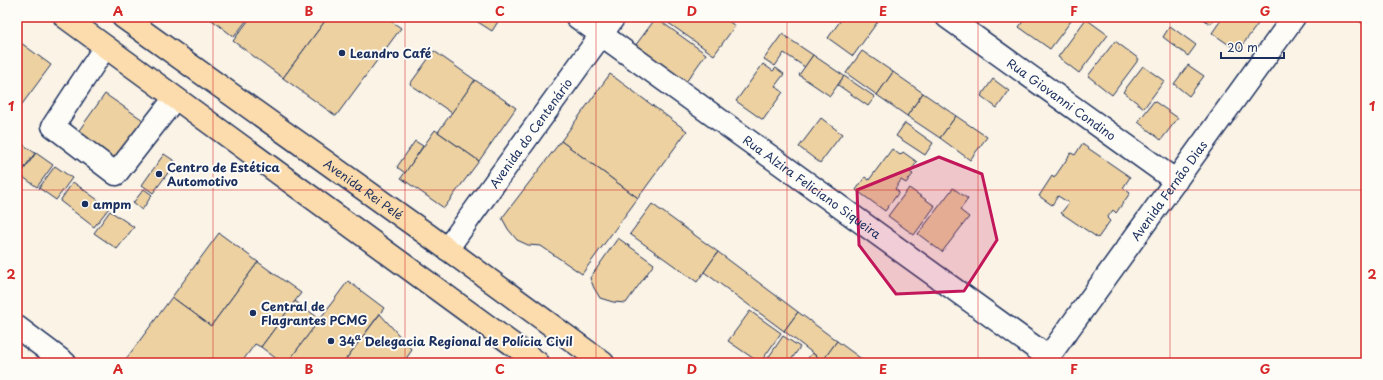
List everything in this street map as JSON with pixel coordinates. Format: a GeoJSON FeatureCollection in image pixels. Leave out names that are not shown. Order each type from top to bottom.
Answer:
{"type":"FeatureCollection","features":[{"type":"Feature","properties":{"kind":"main road"},"geometry":{"type":"LineString","coordinates":[[64,17],[538,363]]}},
{"type":"Feature","properties":{"kind":"main road","name":"Avenida Rei Pelé"},"geometry":{"type":"LineString","coordinates":[[123,17],[447,249],[603,363]]}},
{"type":"Feature","properties":{"kind":"street","name":"Rua Alzira Feliciano Siqueira"},"geometry":{"type":"LineString","coordinates":[[577,17],[1046,360]]}},
{"type":"Feature","properties":{"kind":"street","name":"Avenida do Centenário"},"geometry":{"type":"LineString","coordinates":[[447,249],[614,17]]}},
{"type":"Feature","properties":{"kind":"street","name":"Rua Giovanni Condino"},"geometry":{"type":"LineString","coordinates":[[947,17],[1176,181]]}},
{"type":"Feature","properties":{"kind":"street","name":"Avenida Fernão Dias"},"geometry":{"type":"LineString","coordinates":[[1046,360],[1294,17]]}},
{"type":"Feature","properties":{"kind":"street"},"geometry":{"type":"LineString","coordinates":[[105,47],[53,126],[116,174],[175,98]]}},
{"type":"Feature","properties":{"kind":"street"},"geometry":{"type":"LineString","coordinates":[[17,327],[65,363]]}},
{"type":"Feature","properties":{"kind":"highlighted area"},"geometry":{"type":"Polygon","coordinates":[[[939,157],[982,174],[997,240],[964,291],[896,294],[859,245],[857,190],[939,157]]]}},
{"type":"Feature","properties":{"kind":"building"},"geometry":{"type":"Polygon","coordinates":[[[208,17],[249,17],[234,37],[208,17]]]}},
{"type":"Feature","properties":{"kind":"building"},"geometry":{"type":"Polygon","coordinates":[[[251,17],[328,17],[283,78],[233,41],[251,17]]]}},
{"type":"Feature","properties":{"kind":"building","name":"Leandro Café"},"geometry":{"type":"Polygon","coordinates":[[[328,17],[385,17],[401,28],[336,116],[283,78],[328,17]]]}},
{"type":"Feature","properties":{"kind":"building"},"geometry":{"type":"Polygon","coordinates":[[[470,17],[501,17],[492,31],[470,17]]]}},
{"type":"Feature","properties":{"kind":"building"},"geometry":{"type":"Polygon","coordinates":[[[660,17],[723,17],[735,26],[714,55],[660,17]]]}},
{"type":"Feature","properties":{"kind":"building"},"geometry":{"type":"Polygon","coordinates":[[[843,17],[881,17],[853,56],[828,38],[843,17]]]}},
{"type":"Feature","properties":{"kind":"building"},"geometry":{"type":"Polygon","coordinates":[[[1026,17],[1074,17],[1050,49],[1019,27],[1026,17]]]}},
{"type":"Feature","properties":{"kind":"building"},"geometry":{"type":"Polygon","coordinates":[[[1201,17],[1215,17],[1210,24],[1201,17]]]}},
{"type":"Feature","properties":{"kind":"building"},"geometry":{"type":"Polygon","coordinates":[[[1223,17],[1263,17],[1238,51],[1212,33],[1223,17]]]}},
{"type":"Feature","properties":{"kind":"building"},"geometry":{"type":"Polygon","coordinates":[[[1353,17],[1366,17],[1366,26],[1353,17]]]}},
{"type":"Feature","properties":{"kind":"building"},"geometry":{"type":"Polygon","coordinates":[[[656,18],[706,54],[686,82],[635,46],[656,18]]]}},
{"type":"Feature","properties":{"kind":"building"},"geometry":{"type":"Polygon","coordinates":[[[1086,19],[1108,35],[1079,73],[1058,57],[1086,19]]]}},
{"type":"Feature","properties":{"kind":"building"},"geometry":{"type":"Polygon","coordinates":[[[1170,26],[1196,45],[1188,56],[1163,37],[1170,26]]]}},
{"type":"Feature","properties":{"kind":"building"},"geometry":{"type":"Polygon","coordinates":[[[782,34],[813,55],[805,67],[784,53],[775,66],[764,59],[782,34]]]}},
{"type":"Feature","properties":{"kind":"building"},"geometry":{"type":"Polygon","coordinates":[[[17,40],[51,65],[17,111],[17,40]]]}},
{"type":"Feature","properties":{"kind":"building"},"geometry":{"type":"Polygon","coordinates":[[[1115,41],[1139,59],[1112,95],[1088,76],[1115,41]]]}},
{"type":"Feature","properties":{"kind":"building"},"geometry":{"type":"Polygon","coordinates":[[[434,51],[475,80],[452,113],[410,84],[434,51]]]}},
{"type":"Feature","properties":{"kind":"building"},"geometry":{"type":"Polygon","coordinates":[[[862,51],[893,72],[877,95],[846,73],[862,51]]]}},
{"type":"Feature","properties":{"kind":"building"},"geometry":{"type":"Polygon","coordinates":[[[813,55],[844,76],[830,96],[799,75],[813,55]]]}},
{"type":"Feature","properties":{"kind":"building"},"geometry":{"type":"Polygon","coordinates":[[[763,64],[773,71],[776,68],[784,74],[775,86],[783,92],[763,120],[736,101],[763,64]]]}},
{"type":"Feature","properties":{"kind":"building"},"geometry":{"type":"Polygon","coordinates":[[[1188,65],[1204,76],[1189,96],[1174,84],[1188,65]]]}},
{"type":"Feature","properties":{"kind":"building"},"geometry":{"type":"Polygon","coordinates":[[[1143,66],[1164,81],[1144,108],[1123,92],[1143,66]]]}},
{"type":"Feature","properties":{"kind":"building"},"geometry":{"type":"Polygon","coordinates":[[[893,72],[923,93],[907,116],[877,95],[893,72]]]}},
{"type":"Feature","properties":{"kind":"building"},"geometry":{"type":"Polygon","coordinates":[[[610,74],[687,131],[638,198],[561,141],[610,74]]]}},
{"type":"Feature","properties":{"kind":"building"},"geometry":{"type":"Polygon","coordinates":[[[844,76],[875,97],[868,106],[838,85],[844,76]]]}},
{"type":"Feature","properties":{"kind":"building"},"geometry":{"type":"Polygon","coordinates":[[[993,79],[1009,91],[997,108],[981,96],[993,79]]]}},
{"type":"Feature","properties":{"kind":"building"},"geometry":{"type":"Polygon","coordinates":[[[475,80],[516,108],[479,161],[438,132],[475,80]]]}},
{"type":"Feature","properties":{"kind":"building"},"geometry":{"type":"Polygon","coordinates":[[[923,93],[956,116],[940,138],[907,116],[923,93]]]}},
{"type":"Feature","properties":{"kind":"building"},"geometry":{"type":"Polygon","coordinates":[[[105,94],[143,120],[113,163],[75,136],[105,94]]]}},
{"type":"Feature","properties":{"kind":"building"},"geometry":{"type":"Polygon","coordinates":[[[1154,101],[1178,118],[1161,140],[1138,122],[1154,101]]]}},
{"type":"Feature","properties":{"kind":"building"},"geometry":{"type":"Polygon","coordinates":[[[956,116],[987,137],[970,160],[940,138],[956,116]]]}},
{"type":"Feature","properties":{"kind":"building"},"geometry":{"type":"Polygon","coordinates":[[[821,118],[842,134],[820,163],[799,147],[821,118]]]}},
{"type":"Feature","properties":{"kind":"building"},"geometry":{"type":"Polygon","coordinates":[[[905,123],[933,143],[925,155],[896,136],[905,123]]]}},
{"type":"Feature","properties":{"kind":"building"},"geometry":{"type":"Polygon","coordinates":[[[435,130],[479,161],[444,208],[401,178],[435,130]]]}},
{"type":"Feature","properties":{"kind":"building"},"geometry":{"type":"Polygon","coordinates":[[[17,140],[35,153],[19,175],[17,174],[17,140]]]}},
{"type":"Feature","properties":{"kind":"building"},"geometry":{"type":"Polygon","coordinates":[[[415,141],[423,146],[405,173],[397,167],[415,141]]]}},
{"type":"Feature","properties":{"kind":"building"},"geometry":{"type":"Polygon","coordinates":[[[561,141],[638,198],[582,274],[541,246],[528,245],[517,240],[508,229],[502,218],[561,141]]]}},
{"type":"Feature","properties":{"kind":"building"},"geometry":{"type":"Polygon","coordinates":[[[1082,144],[1130,177],[1123,188],[1130,193],[1116,213],[1113,210],[1107,218],[1110,221],[1098,238],[1061,213],[1069,203],[1058,196],[1052,205],[1039,196],[1052,176],[1054,178],[1071,153],[1075,155],[1082,144]]]}},
{"type":"Feature","properties":{"kind":"building"},"geometry":{"type":"Polygon","coordinates":[[[892,149],[900,155],[903,152],[917,162],[910,172],[913,174],[906,183],[901,180],[895,189],[899,192],[885,211],[856,190],[865,177],[869,180],[892,149]]]}},
{"type":"Feature","properties":{"kind":"building"},"geometry":{"type":"Polygon","coordinates":[[[36,153],[53,165],[37,187],[20,175],[36,153]]]}},
{"type":"Feature","properties":{"kind":"building","name":"Centro de Estética Automotivo"},"geometry":{"type":"Polygon","coordinates":[[[164,154],[176,162],[153,193],[142,185],[164,154]]]}},
{"type":"Feature","properties":{"kind":"building"},"geometry":{"type":"Polygon","coordinates":[[[55,166],[72,178],[56,200],[39,188],[55,166]]]}},
{"type":"Feature","properties":{"kind":"building","name":"ampm"},"geometry":{"type":"Polygon","coordinates":[[[73,182],[109,208],[94,227],[60,201],[73,182]]]}},
{"type":"Feature","properties":{"kind":"building"},"geometry":{"type":"Polygon","coordinates":[[[909,188],[935,206],[914,235],[888,216],[909,188]]]}},
{"type":"Feature","properties":{"kind":"building"},"geometry":{"type":"Polygon","coordinates":[[[953,188],[968,199],[960,210],[969,217],[942,252],[918,234],[953,188]]]}},
{"type":"Feature","properties":{"kind":"building"},"geometry":{"type":"Polygon","coordinates":[[[144,189],[152,195],[142,210],[133,203],[144,189]]]}},
{"type":"Feature","properties":{"kind":"building"},"geometry":{"type":"Polygon","coordinates":[[[652,204],[718,252],[697,282],[630,234],[652,204]]]}},
{"type":"Feature","properties":{"kind":"building"},"geometry":{"type":"Polygon","coordinates":[[[110,211],[134,227],[117,249],[94,233],[110,211]]]}},
{"type":"Feature","properties":{"kind":"building"},"geometry":{"type":"Polygon","coordinates":[[[219,233],[258,262],[211,326],[172,297],[219,233]]]}},
{"type":"Feature","properties":{"kind":"building"},"geometry":{"type":"Polygon","coordinates":[[[618,238],[654,264],[626,303],[613,302],[600,298],[590,278],[618,238]]]}},
{"type":"Feature","properties":{"kind":"building"},"geometry":{"type":"Polygon","coordinates":[[[718,252],[798,312],[784,331],[704,272],[718,252]]]}},
{"type":"Feature","properties":{"kind":"building","name":"Central de Flagrantes PCMG"},"geometry":{"type":"Polygon","coordinates":[[[258,262],[301,293],[261,347],[255,344],[241,363],[123,363],[172,297],[211,326],[258,262]]]}},
{"type":"Feature","properties":{"kind":"building","name":"34ª Delegacia Regional de Polícia Civil"},"geometry":{"type":"Polygon","coordinates":[[[348,281],[384,308],[343,363],[287,363],[348,281]]]}},
{"type":"Feature","properties":{"kind":"building"},"geometry":{"type":"Polygon","coordinates":[[[295,301],[320,319],[287,363],[282,363],[261,347],[295,301]]]}},
{"type":"Feature","properties":{"kind":"building"},"geometry":{"type":"Polygon","coordinates":[[[750,311],[781,333],[760,363],[728,341],[750,311]]]}},
{"type":"Feature","properties":{"kind":"building"},"geometry":{"type":"Polygon","coordinates":[[[798,312],[837,341],[823,361],[784,331],[798,312]]]}},
{"type":"Feature","properties":{"kind":"building"},"geometry":{"type":"Polygon","coordinates":[[[380,314],[412,350],[403,363],[343,363],[380,314]]]}},
{"type":"Feature","properties":{"kind":"building"},"geometry":{"type":"Polygon","coordinates":[[[783,336],[800,347],[789,363],[769,363],[766,361],[783,336]]]}},
{"type":"Feature","properties":{"kind":"building"},"geometry":{"type":"Polygon","coordinates":[[[837,341],[867,363],[821,363],[837,341]]]}},
{"type":"Feature","properties":{"kind":"building"},"geometry":{"type":"Polygon","coordinates":[[[812,353],[823,361],[821,363],[804,363],[812,353]]]}},
{"type":"Feature","properties":{"kind":"place","name":"Leandro Café"},"geometry":{"type":"Point","coordinates":[342,53]}},
{"type":"Feature","properties":{"kind":"place","name":"Centro de Estética Automotivo"},"geometry":{"type":"Point","coordinates":[159,174]}},
{"type":"Feature","properties":{"kind":"place","name":"ampm"},"geometry":{"type":"Point","coordinates":[85,204]}},
{"type":"Feature","properties":{"kind":"place","name":"Central de Flagrantes PCMG"},"geometry":{"type":"Point","coordinates":[253,313]}},
{"type":"Feature","properties":{"kind":"place","name":"34ª Delegacia Regional de Polícia Civil"},"geometry":{"type":"Point","coordinates":[331,341]}}]}
